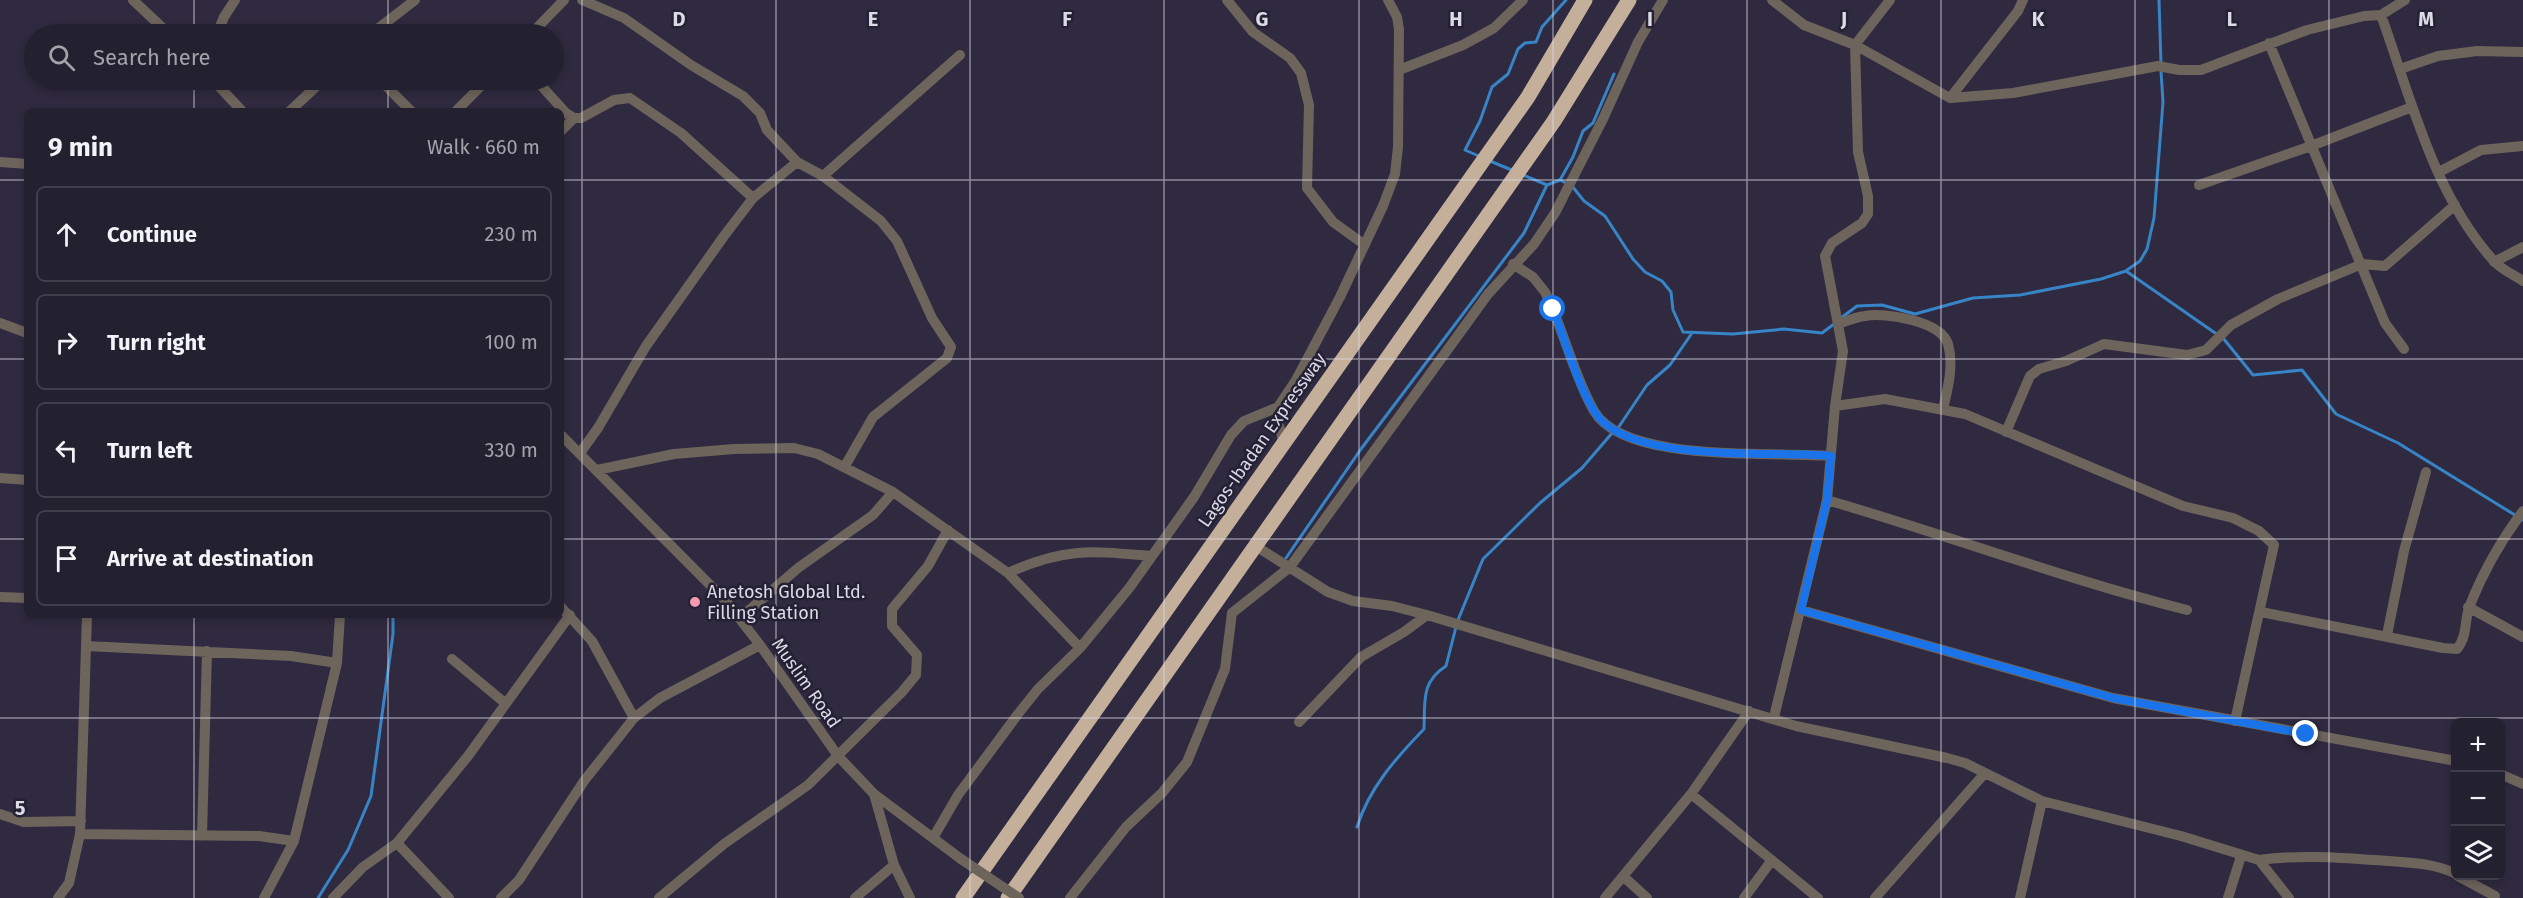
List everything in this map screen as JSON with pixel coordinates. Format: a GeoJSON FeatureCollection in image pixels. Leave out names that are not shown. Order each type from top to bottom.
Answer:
{"type":"FeatureCollection","features":[{"type":"Feature","properties":{"kind":"highway","name":"Lagos-Ibadan Expressway"},"geometry":{"type":"LineString","coordinates":[[963,898],[1020,814],[1528,97],[1585,0]]}},
{"type":"Feature","properties":{"kind":"highway"},"geometry":{"type":"LineString","coordinates":[[1008,898],[1554,121],[1629,0]]}},
{"type":"Feature","properties":{"kind":"street"},"geometry":{"type":"LineString","coordinates":[[133,0],[158,24]]}},
{"type":"Feature","properties":{"kind":"street"},"geometry":{"type":"LineString","coordinates":[[221,24],[235,0]]}},
{"type":"Feature","properties":{"kind":"street"},"geometry":{"type":"LineString","coordinates":[[384,24],[415,0]]}},
{"type":"Feature","properties":{"kind":"street"},"geometry":{"type":"LineString","coordinates":[[541,24],[564,0]]}},
{"type":"Feature","properties":{"kind":"street"},"geometry":{"type":"LineString","coordinates":[[582,0],[624,18],[743,96],[760,113],[767,130],[797,162],[823,176],[881,221],[897,242],[932,318],[951,347],[947,358],[873,417],[845,466]]}},
{"type":"Feature","properties":{"kind":"street"},"geometry":{"type":"LineString","coordinates":[[1227,0],[1252,32],[1290,58],[1301,73],[1309,105],[1307,188],[1333,222],[1365,245]]}},
{"type":"Feature","properties":{"kind":"street"},"geometry":{"type":"LineString","coordinates":[[1284,444],[1278,422],[1278,407],[1302,370],[1365,245],[1395,174],[1399,70],[1398,23],[1389,0]]}},
{"type":"Feature","properties":{"kind":"street"},"geometry":{"type":"LineString","coordinates":[[1399,70],[1463,45],[1494,28],[1523,0]]}},
{"type":"Feature","properties":{"kind":"street"},"geometry":{"type":"LineString","coordinates":[[1070,898],[1126,827],[1162,793],[1187,762],[1225,669],[1232,613],[1290,567],[1488,294],[1513,264],[1534,244],[1555,213],[1603,119],[1638,42],[1663,0]]}},
{"type":"Feature","properties":{"kind":"street"},"geometry":{"type":"LineString","coordinates":[[1772,0],[1804,25],[1856,45],[1950,98],[2013,93],[2162,66],[2179,70],[2201,70],[2269,43],[2334,23],[2381,15],[2405,0]]}},
{"type":"Feature","properties":{"kind":"street"},"geometry":{"type":"LineString","coordinates":[[1774,717],[1827,500],[1835,406],[1843,351],[1825,256],[1832,243],[1862,223],[1868,214],[1868,196],[1858,152],[1856,45],[1890,0]]}},
{"type":"Feature","properties":{"kind":"street"},"geometry":{"type":"LineString","coordinates":[[1950,98],[2018,11],[2023,0]]}},
{"type":"Feature","properties":{"kind":"street"},"geometry":{"type":"LineString","coordinates":[[2381,15],[2412,107],[2454,205],[2494,262],[2523,281]]}},
{"type":"Feature","properties":{"kind":"street"},"geometry":{"type":"LineString","coordinates":[[2269,43],[2385,323],[2403,349]]}},
{"type":"Feature","properties":{"kind":"street"},"geometry":{"type":"LineString","coordinates":[[2400,69],[2438,56],[2477,51],[2523,52]]}},
{"type":"Feature","properties":{"kind":"street"},"geometry":{"type":"LineString","coordinates":[[823,176],[960,55]]}},
{"type":"Feature","properties":{"kind":"street"},"geometry":{"type":"LineString","coordinates":[[222,90],[239,108]]}},
{"type":"Feature","properties":{"kind":"street"},"geometry":{"type":"LineString","coordinates":[[293,108],[312,90]]}},
{"type":"Feature","properties":{"kind":"street"},"geometry":{"type":"LineString","coordinates":[[390,90],[408,108]]}},
{"type":"Feature","properties":{"kind":"street"},"geometry":{"type":"LineString","coordinates":[[459,108],[477,90]]}},
{"type":"Feature","properties":{"kind":"street"},"geometry":{"type":"LineString","coordinates":[[545,90],[561,108]]}},
{"type":"Feature","properties":{"kind":"street"},"geometry":{"type":"LineString","coordinates":[[564,111],[574,118],[581,118],[614,100],[630,99],[681,133],[753,198]]}},
{"type":"Feature","properties":{"kind":"street"},"geometry":{"type":"LineString","coordinates":[[2199,185],[2311,146],[2412,107]]}},
{"type":"Feature","properties":{"kind":"street"},"geometry":{"type":"LineString","coordinates":[[564,128],[574,118]]}},
{"type":"Feature","properties":{"kind":"street"},"geometry":{"type":"LineString","coordinates":[[2439,172],[2481,150],[2523,146]]}},
{"type":"Feature","properties":{"kind":"street"},"geometry":{"type":"LineString","coordinates":[[0,162],[24,164]]}},
{"type":"Feature","properties":{"kind":"street"},"geometry":{"type":"LineString","coordinates":[[580,453],[598,428],[646,346],[753,198],[797,162]]}},
{"type":"Feature","properties":{"kind":"street"},"geometry":{"type":"LineString","coordinates":[[2006,432],[2030,376],[2039,369],[2067,361],[2104,344],[2187,355],[2206,350],[2231,325],[2278,299],[2362,264],[2385,266],[2454,205]]}},
{"type":"Feature","properties":{"kind":"street"},"geometry":{"type":"LineString","coordinates":[[2494,262],[2523,247]]}},
{"type":"Feature","properties":{"kind":"street"},"geometry":{"type":"LineString","coordinates":[[1513,264],[1533,277],[1545,292],[1595,413],[1622,436],[1664,448],[1831,456]]}},
{"type":"Feature","properties":{"kind":"street"},"geometry":{"type":"LineString","coordinates":[[1838,324],[1866,315],[1905,318],[1940,331],[1948,344],[1950,379],[1944,409]]}},
{"type":"Feature","properties":{"kind":"street"},"geometry":{"type":"LineString","coordinates":[[0,323],[24,332]]}},
{"type":"Feature","properties":{"kind":"street"},"geometry":{"type":"LineString","coordinates":[[1835,406],[1885,399],[1965,414],[2183,506],[2233,518],[2259,531],[2274,545],[2261,612],[2235,721]]}},
{"type":"Feature","properties":{"kind":"street"},"geometry":{"type":"LineString","coordinates":[[933,838],[958,795],[1018,714],[1038,689],[1080,648],[1152,556],[1194,497],[1231,435],[1244,421],[1278,407]]}},
{"type":"Feature","properties":{"kind":"street","name":"Muslim Road"},"geometry":{"type":"LineString","coordinates":[[564,438],[684,556],[740,618],[838,756],[874,794],[1019,898]]}},
{"type":"Feature","properties":{"kind":"street"},"geometry":{"type":"LineString","coordinates":[[597,470],[674,454],[771,447],[794,448],[845,466],[893,492],[1008,573],[1080,648]]}},
{"type":"Feature","properties":{"kind":"street"},"geometry":{"type":"LineString","coordinates":[[2387,635],[2404,551],[2426,472]]}},
{"type":"Feature","properties":{"kind":"street"},"geometry":{"type":"LineString","coordinates":[[0,478],[24,480]]}},
{"type":"Feature","properties":{"kind":"street"},"geometry":{"type":"LineString","coordinates":[[740,618],[798,568],[873,515],[893,492]]}},
{"type":"Feature","properties":{"kind":"street"},"geometry":{"type":"LineString","coordinates":[[1827,500],[1936,532],[2037,567],[2187,610]]}},
{"type":"Feature","properties":{"kind":"street"},"geometry":{"type":"LineString","coordinates":[[2261,612],[2387,635],[2443,648],[2457,648],[2463,642],[2469,607],[2508,531],[2523,511]]}},
{"type":"Feature","properties":{"kind":"street"},"geometry":{"type":"LineString","coordinates":[[659,898],[724,844],[808,785],[872,725],[916,675],[917,655],[892,626],[892,609],[928,566],[948,530]]}},
{"type":"Feature","properties":{"kind":"street"},"geometry":{"type":"LineString","coordinates":[[1254,545],[1328,592],[1345,598],[1427,615],[1774,717],[1796,726],[1947,758],[1985,773],[2042,801],[2181,836],[2241,856],[2259,860],[2295,855],[2331,856],[2417,863],[2442,867],[2451,872]]}},
{"type":"Feature","properties":{"kind":"street"},"geometry":{"type":"LineString","coordinates":[[1008,573],[1039,558],[1065,553],[1094,552],[1152,556]]}},
{"type":"Feature","properties":{"kind":"street"},"geometry":{"type":"LineString","coordinates":[[0,597],[24,598]]}},
{"type":"Feature","properties":{"kind":"street"},"geometry":{"type":"LineString","coordinates":[[2469,607],[2523,637]]}},
{"type":"Feature","properties":{"kind":"street"},"geometry":{"type":"LineString","coordinates":[[564,610],[592,641],[633,718]]}},
{"type":"Feature","properties":{"kind":"street"},"geometry":{"type":"LineString","coordinates":[[1801,610],[2113,698],[2451,760]]}},
{"type":"Feature","properties":{"kind":"street"},"geometry":{"type":"LineString","coordinates":[[333,898],[363,867],[397,843],[468,756],[570,615]]}},
{"type":"Feature","properties":{"kind":"street"},"geometry":{"type":"LineString","coordinates":[[1299,722],[1361,657],[1404,632],[1427,615]]}},
{"type":"Feature","properties":{"kind":"street"},"geometry":{"type":"LineString","coordinates":[[58,898],[69,883],[80,834],[87,618]]}},
{"type":"Feature","properties":{"kind":"street"},"geometry":{"type":"LineString","coordinates":[[264,898],[294,841],[337,663],[340,618]]}},
{"type":"Feature","properties":{"kind":"street"},"geometry":{"type":"LineString","coordinates":[[501,898],[519,879],[584,781],[633,718],[696,678],[760,645]]}},
{"type":"Feature","properties":{"kind":"street"},"geometry":{"type":"LineString","coordinates":[[86,646],[291,656],[337,663]]}},
{"type":"Feature","properties":{"kind":"street"},"geometry":{"type":"LineString","coordinates":[[202,836],[207,651]]}},
{"type":"Feature","properties":{"kind":"street"},"geometry":{"type":"LineString","coordinates":[[452,659],[505,703]]}},
{"type":"Feature","properties":{"kind":"street"},"geometry":{"type":"LineString","coordinates":[[1605,898],[1691,794],[1749,711]]}},
{"type":"Feature","properties":{"kind":"street"},"geometry":{"type":"LineString","coordinates":[[1875,898],[1985,773]]}},
{"type":"Feature","properties":{"kind":"street"},"geometry":{"type":"LineString","coordinates":[[2505,776],[2523,784]]}},
{"type":"Feature","properties":{"kind":"street"},"geometry":{"type":"LineString","coordinates":[[874,794],[894,865],[910,898]]}},
{"type":"Feature","properties":{"kind":"street"},"geometry":{"type":"LineString","coordinates":[[1691,794],[1818,898]]}},
{"type":"Feature","properties":{"kind":"street"},"geometry":{"type":"LineString","coordinates":[[2020,898],[2042,801]]}},
{"type":"Feature","properties":{"kind":"street"},"geometry":{"type":"LineString","coordinates":[[0,814],[24,822],[81,821]]}},
{"type":"Feature","properties":{"kind":"street"},"geometry":{"type":"LineString","coordinates":[[80,834],[259,836],[294,841]]}},
{"type":"Feature","properties":{"kind":"street"},"geometry":{"type":"LineString","coordinates":[[397,843],[449,898]]}},
{"type":"Feature","properties":{"kind":"street"},"geometry":{"type":"LineString","coordinates":[[2228,898],[2241,856]]}},
{"type":"Feature","properties":{"kind":"street"},"geometry":{"type":"LineString","coordinates":[[1744,898],[1772,860]]}},
{"type":"Feature","properties":{"kind":"street"},"geometry":{"type":"LineString","coordinates":[[2259,860],[2289,898]]}},
{"type":"Feature","properties":{"kind":"street"},"geometry":{"type":"LineString","coordinates":[[855,898],[894,865]]}},
{"type":"Feature","properties":{"kind":"street"},"geometry":{"type":"LineString","coordinates":[[1624,877],[1647,898]]}},
{"type":"Feature","properties":{"kind":"street"},"geometry":{"type":"LineString","coordinates":[[2466,880],[2495,896]]}},
{"type":"Feature","properties":{"kind":"waterway"},"geometry":{"type":"LineString","coordinates":[[1481,157],[1465,150],[1480,121],[1492,87],[1508,74],[1518,49],[1525,43],[1536,42],[1542,27],[1566,0]]}},
{"type":"Feature","properties":{"kind":"waterway"},"geometry":{"type":"LineString","coordinates":[[2159,0],[2161,64]]}},
{"type":"Feature","properties":{"kind":"waterway"},"geometry":{"type":"LineString","coordinates":[[2127,270],[2140,261],[2147,249],[2154,218],[2163,102],[2161,71]]}},
{"type":"Feature","properties":{"kind":"waterway"},"geometry":{"type":"LineString","coordinates":[[1560,180],[1573,157],[1583,131],[1593,123],[1614,74]]}},
{"type":"Feature","properties":{"kind":"waterway"},"geometry":{"type":"LineString","coordinates":[[1490,161],[1514,171]]}},
{"type":"Feature","properties":{"kind":"waterway"},"geometry":{"type":"LineString","coordinates":[[1523,175],[1547,185],[1560,180],[1566,183]]}},
{"type":"Feature","properties":{"kind":"waterway"},"geometry":{"type":"LineString","coordinates":[[1286,558],[1361,449],[1524,233],[1547,185]]}},
{"type":"Feature","properties":{"kind":"waterway"},"geometry":{"type":"LineString","coordinates":[[1572,186],[1584,201],[1605,216],[1633,259],[1645,272],[1662,281],[1671,292],[1673,310],[1683,332],[1733,334],[1784,329],[1822,333],[1834,324]]}},
{"type":"Feature","properties":{"kind":"waterway"},"geometry":{"type":"LineString","coordinates":[[1841,318],[1857,306],[1882,305],[1915,314],[1973,298],[2020,295],[2101,279],[2126,271],[2218,335]]}},
{"type":"Feature","properties":{"kind":"waterway"},"geometry":{"type":"LineString","coordinates":[[1618,428],[1647,385],[1670,365],[1692,333]]}},
{"type":"Feature","properties":{"kind":"waterway"},"geometry":{"type":"LineString","coordinates":[[2223,338],[2253,375],[2302,370],[2336,414],[2398,443],[2523,520]]}},
{"type":"Feature","properties":{"kind":"waterway"},"geometry":{"type":"LineString","coordinates":[[1458,620],[1483,559],[1540,503],[1582,468],[1613,432]]}},
{"type":"Feature","properties":{"kind":"waterway"},"geometry":{"type":"LineString","coordinates":[[318,898],[348,850],[371,796],[393,634],[393,618]]}},
{"type":"Feature","properties":{"kind":"waterway"},"geometry":{"type":"LineString","coordinates":[[1357,827],[1376,786],[1424,729],[1428,686],[1438,672],[1446,666],[1456,627]]}},
{"type":"Feature","properties":{"kind":"place","name":"Anetosh Global Ltd. Filling Station"},"geometry":{"type":"Point","coordinates":[695,602]}},
{"type":"Feature","properties":{"kind":"route"},"geometry":{"type":"LineString","coordinates":[[1553,309],[1595,413],[1622,436],[1646,445],[1664,448],[1831,456],[1827,500],[1801,610],[1875,629],[2113,698],[2306,734]]}}]}
